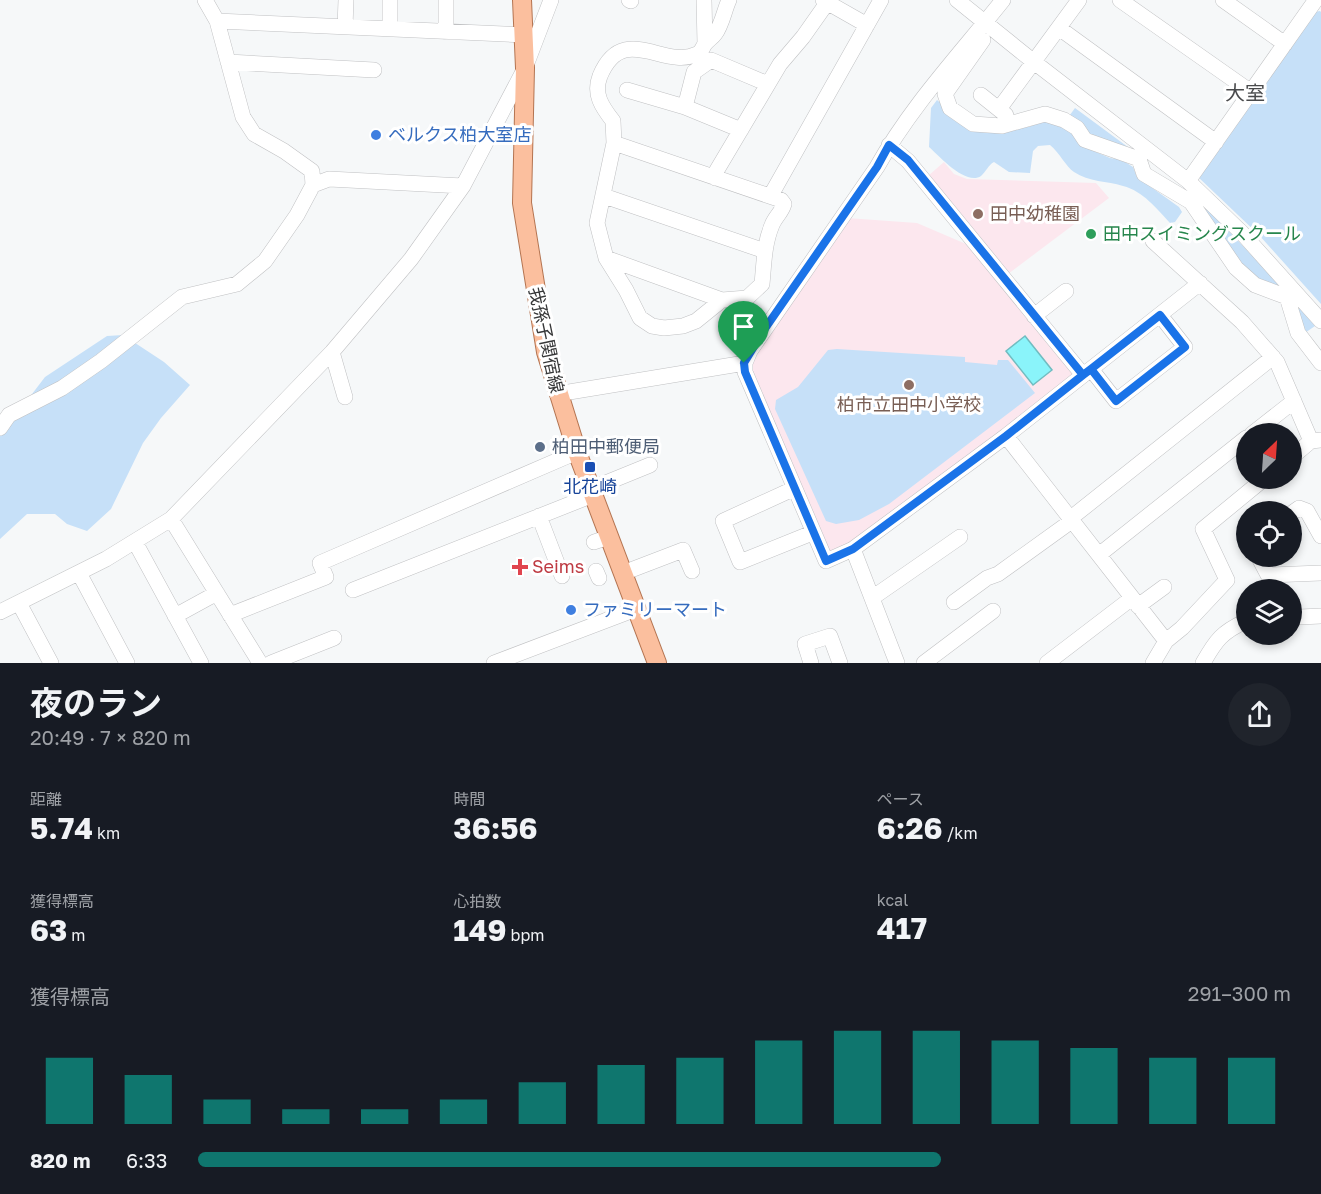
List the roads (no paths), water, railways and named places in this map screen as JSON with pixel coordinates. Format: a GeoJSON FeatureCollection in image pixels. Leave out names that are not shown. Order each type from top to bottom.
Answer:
{"type":"FeatureCollection","features":[{"type":"Feature","properties":{"kind":"main road","name":"我孫子関宿線"},"geometry":{"type":"LineString","coordinates":[[522,0],[525,35],[522,203],[546,352],[557,394],[592,492],[602,539],[636,609],[657,663]]}},
{"type":"Feature","properties":{"kind":"street"},"geometry":{"type":"LineString","coordinates":[[0,428],[9,415],[62,388],[182,297],[237,284],[265,261],[297,215],[313,185],[312,171],[284,151],[254,134],[243,117],[217,21],[205,0]]}},
{"type":"Feature","properties":{"kind":"street"},"geometry":{"type":"LineString","coordinates":[[345,27],[346,0]]}},
{"type":"Feature","properties":{"kind":"street"},"geometry":{"type":"LineString","coordinates":[[390,0],[390,29]]}},
{"type":"Feature","properties":{"kind":"street"},"geometry":{"type":"LineString","coordinates":[[446,0],[446,32]]}},
{"type":"Feature","properties":{"kind":"street"},"geometry":{"type":"LineString","coordinates":[[0,612],[79,573],[171,519],[332,352],[411,259],[463,186],[525,68],[550,0]]}},
{"type":"Feature","properties":{"kind":"street"},"geometry":{"type":"LineString","coordinates":[[704,0],[705,44]]}},
{"type":"Feature","properties":{"kind":"street"},"geometry":{"type":"LineString","coordinates":[[722,300],[696,321],[684,326],[664,328],[652,326],[640,318],[606,258],[597,224],[614,143],[613,121],[603,110],[598,93],[598,82],[611,56],[615,53],[635,49],[680,57],[696,55],[716,33],[729,0]]}},
{"type":"Feature","properties":{"kind":"street"},"geometry":{"type":"LineString","coordinates":[[771,195],[882,0]]}},
{"type":"Feature","properties":{"kind":"street"},"geometry":{"type":"LineString","coordinates":[[957,0],[1143,154],[1188,181],[1236,268],[1255,285],[1290,294]]}},
{"type":"Feature","properties":{"kind":"street"},"geometry":{"type":"LineString","coordinates":[[1003,0],[945,94],[950,108],[972,124],[1002,126],[1045,114],[1064,120],[1077,128],[1084,140],[1143,154]]}},
{"type":"Feature","properties":{"kind":"street"},"geometry":{"type":"LineString","coordinates":[[999,109],[1079,0]]}},
{"type":"Feature","properties":{"kind":"street"},"geometry":{"type":"LineString","coordinates":[[1120,0],[1251,92]]}},
{"type":"Feature","properties":{"kind":"street"},"geometry":{"type":"LineString","coordinates":[[1223,0],[1285,45]]}},
{"type":"Feature","properties":{"kind":"street"},"geometry":{"type":"LineString","coordinates":[[715,178],[717,170],[780,64],[803,37],[825,1],[867,25]]}},
{"type":"Feature","properties":{"kind":"street"},"geometry":{"type":"LineString","coordinates":[[1188,181],[1317,2]]}},
{"type":"Feature","properties":{"kind":"street"},"geometry":{"type":"LineString","coordinates":[[217,21],[525,35]]}},
{"type":"Feature","properties":{"kind":"street"},"geometry":{"type":"LineString","coordinates":[[989,25],[930,90],[889,145],[877,167],[764,330],[744,363],[745,372],[793,489],[826,561],[853,549],[1006,436],[1200,283]]}},
{"type":"Feature","properties":{"kind":"street"},"geometry":{"type":"LineString","coordinates":[[1059,28],[1216,142]]}},
{"type":"Feature","properties":{"kind":"street"},"geometry":{"type":"LineString","coordinates":[[685,107],[694,72],[711,60],[768,84]]}},
{"type":"Feature","properties":{"kind":"street"},"geometry":{"type":"LineString","coordinates":[[228,62],[374,70]]}},
{"type":"Feature","properties":{"kind":"street"},"geometry":{"type":"LineString","coordinates":[[627,90],[685,107],[741,130]]}},
{"type":"Feature","properties":{"kind":"street"},"geometry":{"type":"LineString","coordinates":[[981,95],[1015,123]]}},
{"type":"Feature","properties":{"kind":"street"},"geometry":{"type":"LineString","coordinates":[[606,258],[722,300],[747,298],[762,284],[765,251],[772,224],[784,204],[771,195],[614,143]]}},
{"type":"Feature","properties":{"kind":"street"},"geometry":{"type":"LineString","coordinates":[[889,145],[908,160],[1016,286],[1027,300],[1034,316],[1116,401],[1185,347],[1160,315]]}},
{"type":"Feature","properties":{"kind":"street"},"geometry":{"type":"LineString","coordinates":[[1143,154],[1144,174],[1196,197],[1242,233],[1290,294],[1321,321]]}},
{"type":"Feature","properties":{"kind":"street"},"geometry":{"type":"LineString","coordinates":[[313,185],[329,179],[463,186]]}},
{"type":"Feature","properties":{"kind":"street"},"geometry":{"type":"LineString","coordinates":[[604,196],[765,251]]}},
{"type":"Feature","properties":{"kind":"street"},"geometry":{"type":"LineString","coordinates":[[1154,246],[1200,283],[1242,322],[1277,362],[1294,401],[1316,440],[1302,450]]}},
{"type":"Feature","properties":{"kind":"street"},"geometry":{"type":"LineString","coordinates":[[1034,316],[1066,291]]}},
{"type":"Feature","properties":{"kind":"street"},"geometry":{"type":"LineString","coordinates":[[1290,294],[1298,333],[1321,363]]}},
{"type":"Feature","properties":{"kind":"street"},"geometry":{"type":"LineString","coordinates":[[332,352],[345,397]]}},
{"type":"Feature","properties":{"kind":"street"},"geometry":{"type":"LineString","coordinates":[[954,602],[987,578],[998,574],[1072,519],[1273,357]]}},
{"type":"Feature","properties":{"kind":"street"},"geometry":{"type":"LineString","coordinates":[[557,394],[744,363]]}},
{"type":"Feature","properties":{"kind":"street"},"geometry":{"type":"LineString","coordinates":[[1266,423],[1294,401]]}},
{"type":"Feature","properties":{"kind":"street"},"geometry":{"type":"LineString","coordinates":[[1006,436],[1166,641]]}},
{"type":"Feature","properties":{"kind":"street"},"geometry":{"type":"LineString","coordinates":[[1100,554],[1236,446]]}},
{"type":"Feature","properties":{"kind":"street"},"geometry":{"type":"LineString","coordinates":[[230,615],[326,577],[320,563],[577,452]]}},
{"type":"Feature","properties":{"kind":"street"},"geometry":{"type":"LineString","coordinates":[[353,590],[539,516],[650,465]]}},
{"type":"Feature","properties":{"kind":"street"},"geometry":{"type":"LineString","coordinates":[[793,489],[723,521],[740,562],[812,533]]}},
{"type":"Feature","properties":{"kind":"street"},"geometry":{"type":"LineString","coordinates":[[1153,663],[1166,641],[1182,628],[1227,580],[1203,529],[1252,489]]}},
{"type":"Feature","properties":{"kind":"street"},"geometry":{"type":"LineString","coordinates":[[1306,510],[1321,536]]}},
{"type":"Feature","properties":{"kind":"street"},"geometry":{"type":"LineString","coordinates":[[539,516],[562,576]]}},
{"type":"Feature","properties":{"kind":"street"},"geometry":{"type":"LineString","coordinates":[[171,519],[260,663]]}},
{"type":"Feature","properties":{"kind":"street"},"geometry":{"type":"LineString","coordinates":[[872,598],[960,537]]}},
{"type":"Feature","properties":{"kind":"street"},"geometry":{"type":"LineString","coordinates":[[135,542],[201,663]]}},
{"type":"Feature","properties":{"kind":"street"},"geometry":{"type":"LineString","coordinates":[[853,549],[897,663]]}},
{"type":"Feature","properties":{"kind":"street"},"geometry":{"type":"LineString","coordinates":[[622,582],[683,550],[692,571]]}},
{"type":"Feature","properties":{"kind":"street"},"geometry":{"type":"LineString","coordinates":[[1264,567],[1268,575],[1321,573]]}},
{"type":"Feature","properties":{"kind":"street"},"geometry":{"type":"LineString","coordinates":[[79,573],[127,663]]}},
{"type":"Feature","properties":{"kind":"street"},"geometry":{"type":"LineString","coordinates":[[1047,663],[1135,602],[1164,586]]}},
{"type":"Feature","properties":{"kind":"street"},"geometry":{"type":"LineString","coordinates":[[175,616],[217,593]]}},
{"type":"Feature","properties":{"kind":"street"},"geometry":{"type":"LineString","coordinates":[[19,603],[51,663]]}},
{"type":"Feature","properties":{"kind":"street"},"geometry":{"type":"LineString","coordinates":[[494,663],[636,609]]}},
{"type":"Feature","properties":{"kind":"street"},"geometry":{"type":"LineString","coordinates":[[924,663],[993,611]]}},
{"type":"Feature","properties":{"kind":"street"},"geometry":{"type":"LineString","coordinates":[[1302,617],[1321,616]]}},
{"type":"Feature","properties":{"kind":"street"},"geometry":{"type":"LineString","coordinates":[[1203,663],[1215,641],[1226,630],[1236,626]]}},
{"type":"Feature","properties":{"kind":"street"},"geometry":{"type":"LineString","coordinates":[[812,663],[805,644],[830,636],[840,663]]}},
{"type":"Feature","properties":{"kind":"street"},"geometry":{"type":"LineString","coordinates":[[271,663],[334,638]]}},
{"type":"Feature","properties":{"kind":"water"},"geometry":{"type":"Polygon","coordinates":[[[1025,336],[1052,370],[1033,385],[1006,351],[1025,336]]]}},
{"type":"Feature","properties":{"kind":"place","name":"ベルクス柏大室店"},"geometry":{"type":"Point","coordinates":[376,135]}},
{"type":"Feature","properties":{"kind":"place","name":"田中幼稚園"},"geometry":{"type":"Point","coordinates":[978,214]}},
{"type":"Feature","properties":{"kind":"place","name":"田中スイミングスクール"},"geometry":{"type":"Point","coordinates":[1091,234]}},
{"type":"Feature","properties":{"kind":"place","name":"柏市立田中小学校"},"geometry":{"type":"Point","coordinates":[909,385]}},
{"type":"Feature","properties":{"kind":"place","name":"柏田中郵便局"},"geometry":{"type":"Point","coordinates":[540,447]}},
{"type":"Feature","properties":{"kind":"place","name":"北花崎"},"geometry":{"type":"Point","coordinates":[590,467]}},
{"type":"Feature","properties":{"kind":"place","name":"Seims"},"geometry":{"type":"Point","coordinates":[520,567]}},
{"type":"Feature","properties":{"kind":"place","name":"ファミリーマート"},"geometry":{"type":"Point","coordinates":[571,610]}},
{"type":"Feature","properties":{"kind":"district","name":"大室"},"geometry":{"type":"Point","coordinates":[1245,93]}}]}
